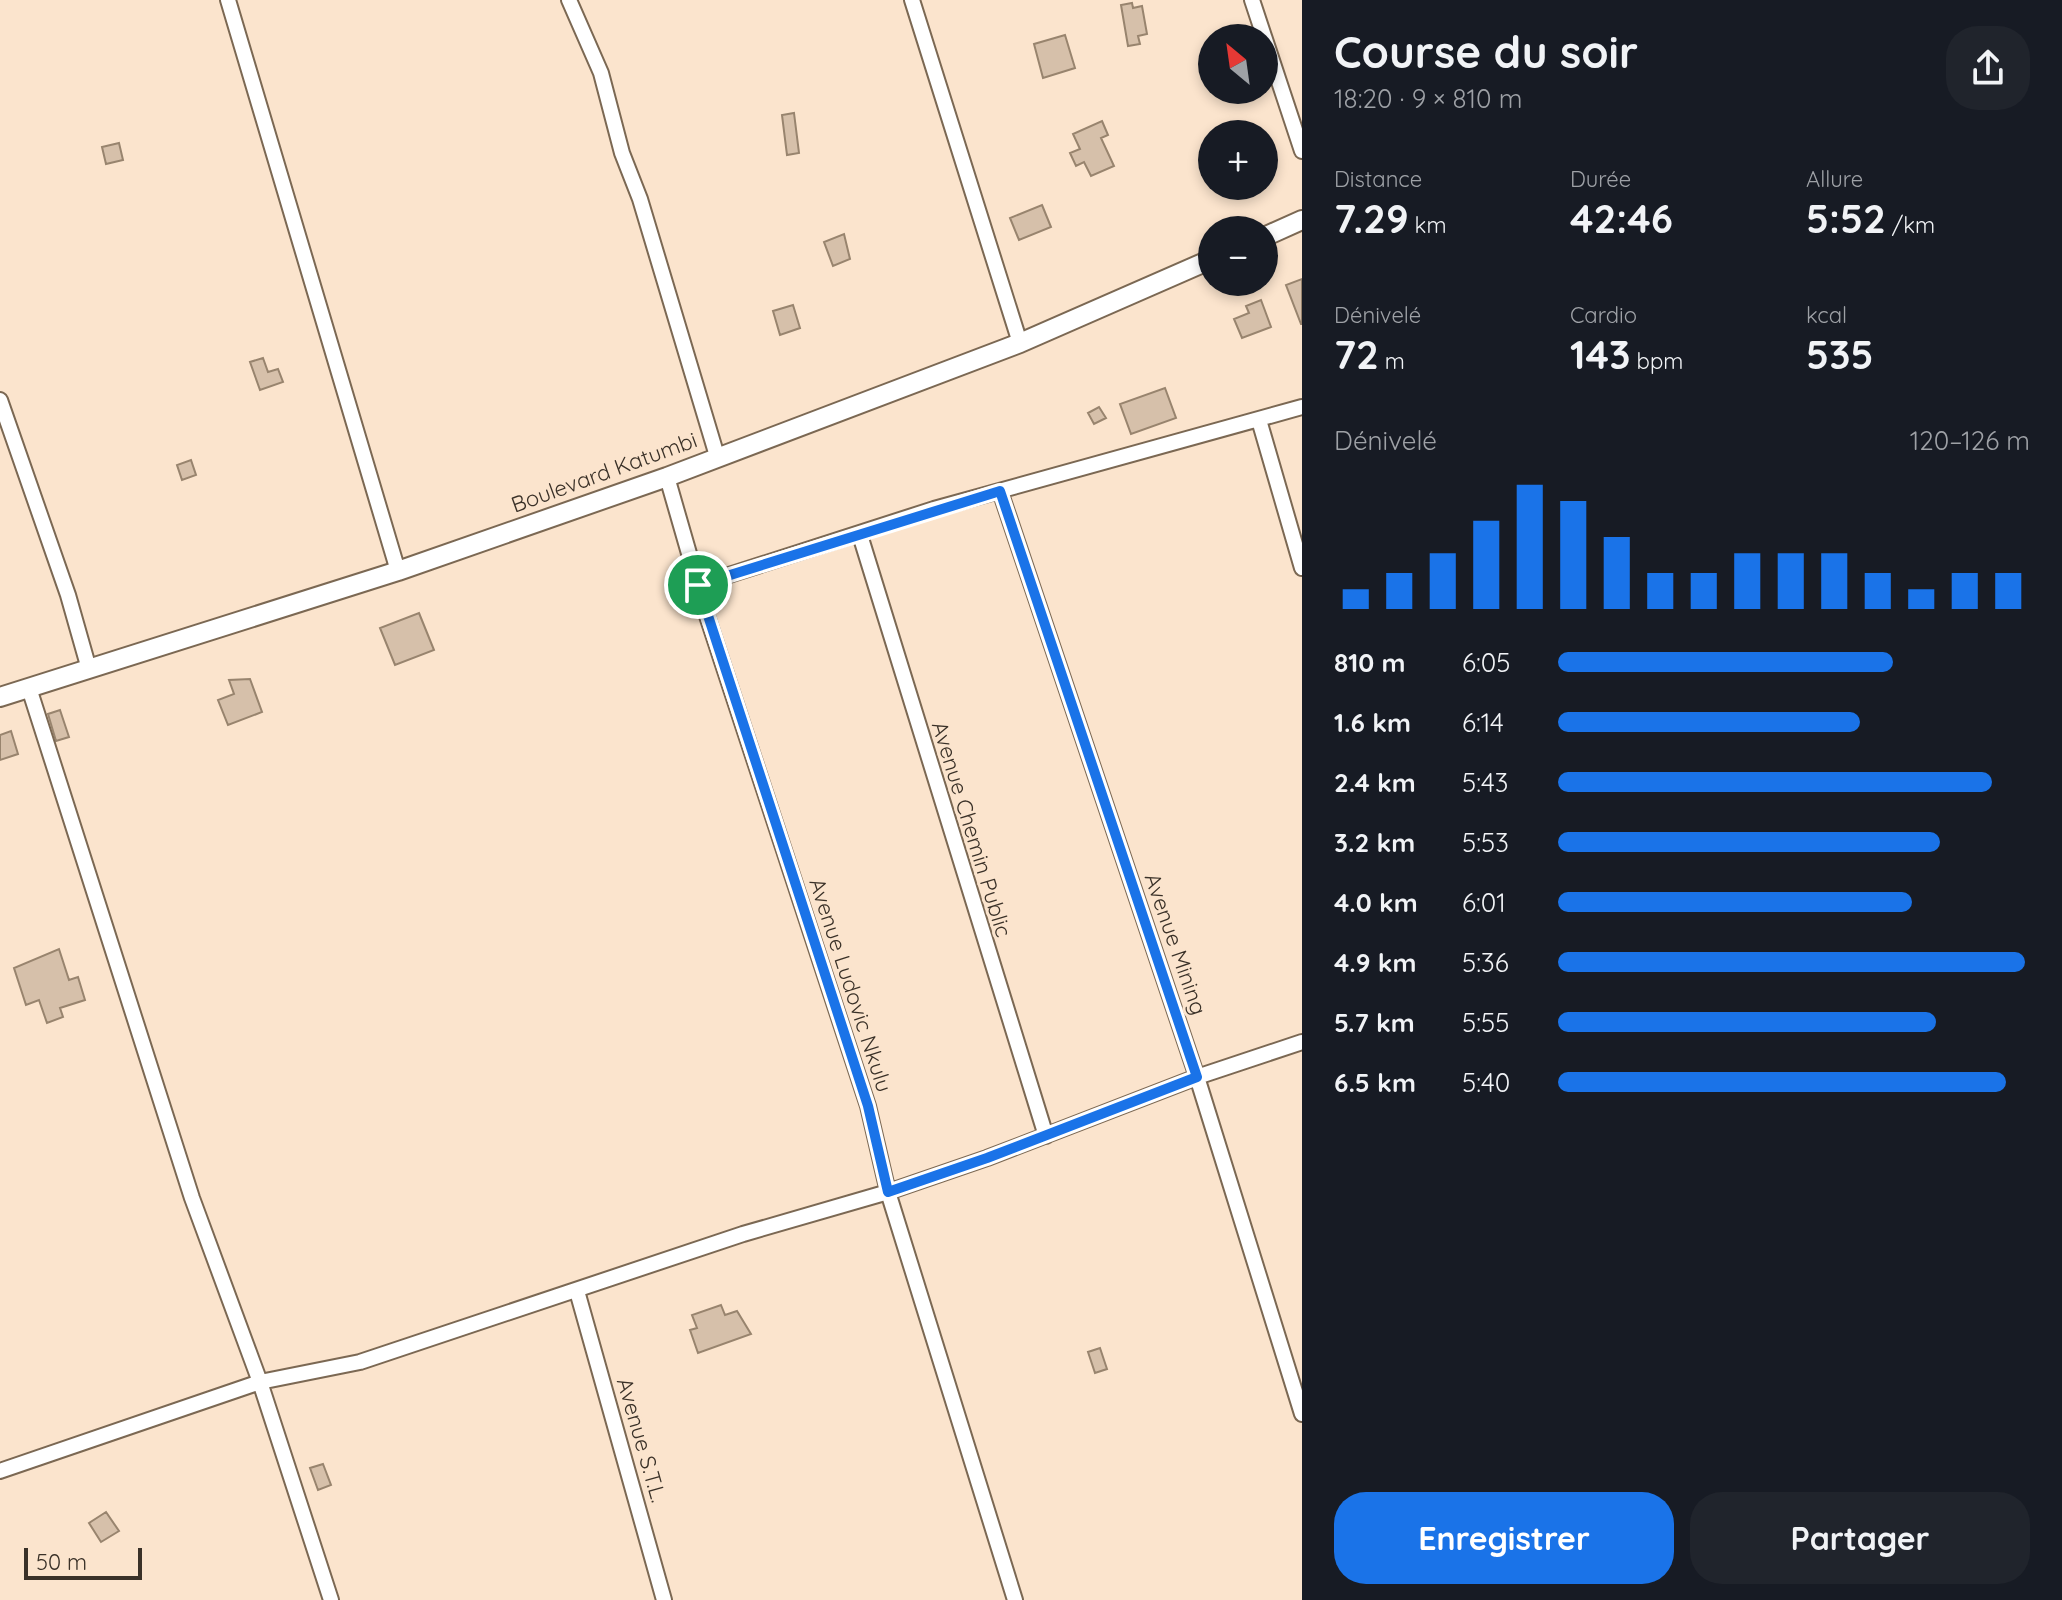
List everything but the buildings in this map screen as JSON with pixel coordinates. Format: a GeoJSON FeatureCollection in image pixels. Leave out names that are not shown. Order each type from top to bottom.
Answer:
{"type":"FeatureCollection","features":[{"type":"Feature","properties":{"kind":"street"},"geometry":{"type":"LineString","coordinates":[[228,0],[398,571]]}},
{"type":"Feature","properties":{"kind":"street"},"geometry":{"type":"LineString","coordinates":[[569,0],[601,73],[622,153],[640,199],[717,456]]}},
{"type":"Feature","properties":{"kind":"street"},"geometry":{"type":"LineString","coordinates":[[912,0],[1020,343]]}},
{"type":"Feature","properties":{"kind":"street"},"geometry":{"type":"LineString","coordinates":[[1252,0],[1302,151]]}},
{"type":"Feature","properties":{"kind":"street"},"geometry":{"type":"LineString","coordinates":[[1278,231],[1302,220]]}},
{"type":"Feature","properties":{"kind":"street","name":"Boulevard Katumbi"},"geometry":{"type":"LineString","coordinates":[[0,697],[398,571],[667,477],[1020,343],[1198,265]]}},
{"type":"Feature","properties":{"kind":"street"},"geometry":{"type":"LineString","coordinates":[[0,400],[68,595],[89,669]]}},
{"type":"Feature","properties":{"kind":"street"},"geometry":{"type":"LineString","coordinates":[[698,585],[1000,491],[1302,407]]}},
{"type":"Feature","properties":{"kind":"street"},"geometry":{"type":"LineString","coordinates":[[1259,420],[1302,568]]}},
{"type":"Feature","properties":{"kind":"street","name":"Avenue Ludovic Nkulu"},"geometry":{"type":"LineString","coordinates":[[667,477],[698,585],[868,1106],[888,1192],[1015,1600]]}},
{"type":"Feature","properties":{"kind":"street","name":"Avenue Mining"},"geometry":{"type":"LineString","coordinates":[[1000,491],[1197,1077],[1302,1414]]}},
{"type":"Feature","properties":{"kind":"street","name":"Avenue Chemin Public"},"geometry":{"type":"LineString","coordinates":[[860,535],[1046,1136]]}},
{"type":"Feature","properties":{"kind":"street"},"geometry":{"type":"LineString","coordinates":[[29,688],[192,1198],[260,1382],[331,1600]]}},
{"type":"Feature","properties":{"kind":"street"},"geometry":{"type":"LineString","coordinates":[[0,1471],[260,1382],[360,1362],[743,1234],[888,1192],[1046,1136],[1197,1077],[1302,1042]]}},
{"type":"Feature","properties":{"kind":"street","name":"Avenue S.T.L."},"geometry":{"type":"LineString","coordinates":[[577,1291],[664,1600]]}},
{"type":"Feature","properties":{"kind":"route"},"geometry":{"type":"LineString","coordinates":[[1000,491],[1197,1077],[987,1158],[888,1192],[868,1106],[698,585],[934,509],[1000,491]]}}]}
